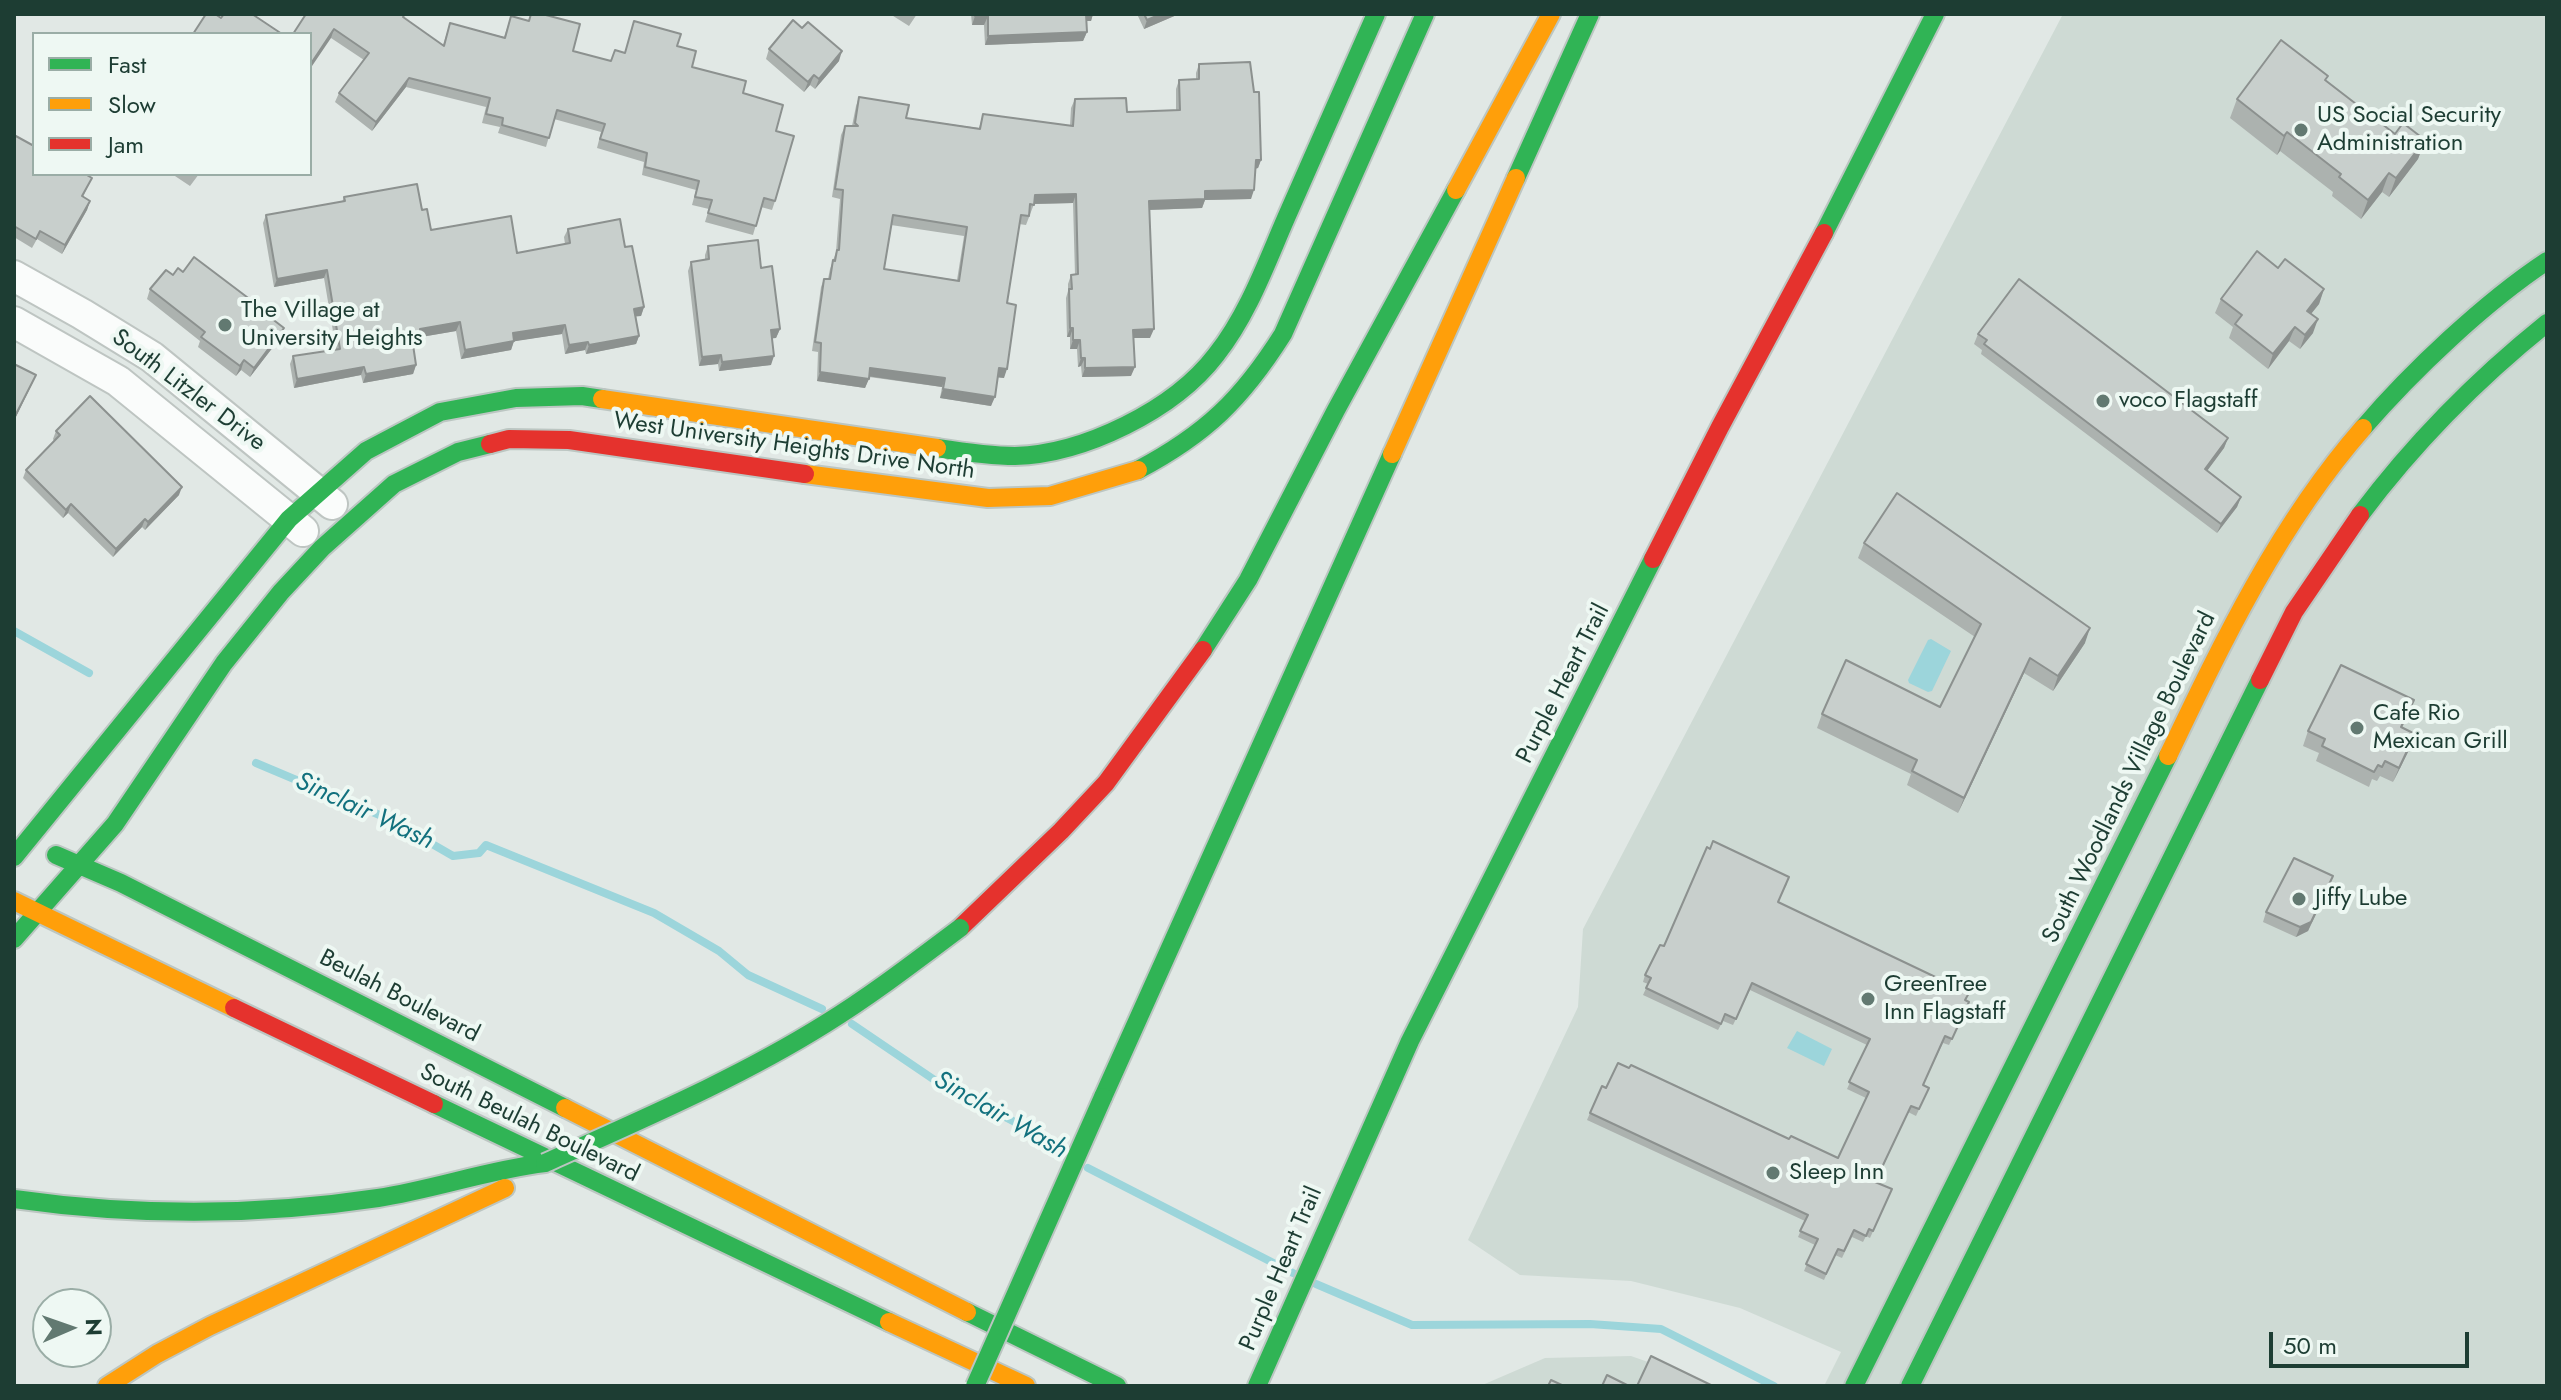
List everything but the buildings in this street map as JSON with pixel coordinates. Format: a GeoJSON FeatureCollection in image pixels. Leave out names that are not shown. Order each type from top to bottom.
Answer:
{"type":"FeatureCollection","features":[{"type":"Feature","properties":{"kind":"main road","name":"West University Heights Drive North"},"geometry":{"type":"LineString","coordinates":[[18,848],[289,519],[366,451],[440,412],[516,398],[582,396],[986,455],[1018,456],[1051,451],[1121,430],[1172,399],[1216,356],[1247,306],[1376,14]]}},
{"type":"Feature","properties":{"kind":"main road","name":"West University Heights Drive North"},"geometry":{"type":"LineString","coordinates":[[14,939],[115,824],[224,663],[281,592],[322,548],[394,484],[458,452],[509,439],[569,440],[988,498],[1050,496],[1130,474],[1179,448],[1211,424],[1262,367],[1283,334],[1425,14]]}},
{"type":"Feature","properties":{"kind":"main road"},"geometry":{"type":"LineString","coordinates":[[107,1386],[135,1365],[168,1347],[519,1182],[545,1163],[683,1100],[823,1025],[874,992],[960,928],[1106,783],[1198,658],[1248,580],[1336,410],[1551,14]]}},
{"type":"Feature","properties":{"kind":"main road"},"geometry":{"type":"LineString","coordinates":[[975,1386],[1590,14]]}},
{"type":"Feature","properties":{"kind":"main road","name":"Purple Heart Trail"},"geometry":{"type":"LineString","coordinates":[[1257,1386],[1410,1041],[1720,427],[1806,269],[1935,14]]}},
{"type":"Feature","properties":{"kind":"main road","name":"South Woodlands Village Boulevard"},"geometry":{"type":"LineString","coordinates":[[1854,1386],[1895,1334],[2077,967],[2210,667],[2246,598],[2290,525],[2336,471],[2365,427],[2437,351],[2547,261]]}},
{"type":"Feature","properties":{"kind":"main road"},"geometry":{"type":"LineString","coordinates":[[1910,1386],[2294,612],[2365,495],[2449,409],[2518,345],[2547,323]]}},
{"type":"Feature","properties":{"kind":"main road","name":"Beulah Boulevard"},"geometry":{"type":"LineString","coordinates":[[18,848],[78,865],[121,883],[1117,1386]]}},
{"type":"Feature","properties":{"kind":"main road","name":"South Beulah Boulevard"},"geometry":{"type":"LineString","coordinates":[[14,901],[691,1229],[1026,1386]]}},
{"type":"Feature","properties":{"kind":"main road"},"geometry":{"type":"LineString","coordinates":[[2077,967],[2109,985]]}},
{"type":"Feature","properties":{"kind":"main road"},"geometry":{"type":"LineString","coordinates":[[14,1199],[116,1210],[188,1213],[265,1209],[389,1196],[518,1166],[545,1163]]}},
{"type":"Feature","properties":{"kind":"main road"},"geometry":{"type":"LineString","coordinates":[[1895,1334],[1932,1344]]}},
{"type":"Feature","properties":{"kind":"street","name":"South Litzler Drive"},"geometry":{"type":"LineString","coordinates":[[14,276],[152,357],[320,492],[351,522]]}},
{"type":"Feature","properties":{"kind":"street","name":"South Litzler Drive"},"geometry":{"type":"LineString","coordinates":[[14,322],[118,381],[322,548]]}},
{"type":"Feature","properties":{"kind":"shaded area"},"geometry":{"type":"Polygon","coordinates":[[[2063,14],[2547,14],[2547,1386],[1824,1386],[1841,1352],[1740,1308],[1631,1281],[1520,1275],[1468,1240],[1578,1007],[1583,929],[2063,14]]]}},
{"type":"Feature","properties":{"kind":"shaded area"},"geometry":{"type":"Polygon","coordinates":[[[1631,1356],[1716,1386],[1480,1386],[1545,1358],[1631,1356]]]}},
{"type":"Feature","properties":{"kind":"water"},"geometry":{"type":"Polygon","coordinates":[[[1931,639],[1951,651],[1932,691],[1928,692],[1908,680],[1931,639]]]}},
{"type":"Feature","properties":{"kind":"water"},"geometry":{"type":"Polygon","coordinates":[[[1797,1031],[1832,1049],[1824,1066],[1787,1048],[1797,1031]]]}},
{"type":"Feature","properties":{"kind":"waterway","name":"Sinclair Wash"},"geometry":{"type":"LineString","coordinates":[[14,631],[89,673]]}},
{"type":"Feature","properties":{"kind":"waterway","name":"Sinclair Wash"},"geometry":{"type":"LineString","coordinates":[[256,763],[389,819],[453,856],[479,853],[486,845],[654,913],[719,951],[748,975],[822,1009]]}},
{"type":"Feature","properties":{"kind":"waterway","name":"Sinclair Wash"},"geometry":{"type":"LineString","coordinates":[[852,1024],[936,1081],[1032,1131],[1063,1152]]}},
{"type":"Feature","properties":{"kind":"waterway","name":"Sinclair Wash"},"geometry":{"type":"LineString","coordinates":[[1088,1168],[1293,1273]]}},
{"type":"Feature","properties":{"kind":"waterway","name":"Sinclair Wash"},"geometry":{"type":"LineString","coordinates":[[1316,1284],[1412,1325],[1590,1324],[1661,1329],[1774,1386]]}},
{"type":"Feature","properties":{"kind":"traffic: fast"},"geometry":{"type":"LineString","coordinates":[[937,448],[1015,456],[1070,447],[1098,438],[1152,411],[1198,375],[1216,355],[1249,303],[1376,14]]}},
{"type":"Feature","properties":{"kind":"traffic: fast"},"geometry":{"type":"LineString","coordinates":[[1138,470],[1184,443],[1221,413],[1253,378],[1283,334],[1425,14]]}},
{"type":"Feature","properties":{"kind":"traffic: fast"},"geometry":{"type":"LineString","coordinates":[[1516,178],[1590,14]]}},
{"type":"Feature","properties":{"kind":"traffic: fast"},"geometry":{"type":"LineString","coordinates":[[1824,233],[1935,14]]}},
{"type":"Feature","properties":{"kind":"traffic: fast"},"geometry":{"type":"LineString","coordinates":[[1203,650],[1248,580],[1456,190]]}},
{"type":"Feature","properties":{"kind":"traffic: fast"},"geometry":{"type":"LineString","coordinates":[[2363,428],[2450,338],[2499,296],[2547,261]]}},
{"type":"Feature","properties":{"kind":"traffic: fast"},"geometry":{"type":"LineString","coordinates":[[2360,515],[2447,413],[2547,323]]}},
{"type":"Feature","properties":{"kind":"traffic: fast"},"geometry":{"type":"LineString","coordinates":[[14,857],[289,519],[366,451],[440,412],[516,398],[582,396],[602,399]]}},
{"type":"Feature","properties":{"kind":"traffic: fast"},"geometry":{"type":"LineString","coordinates":[[14,939],[115,824],[224,663],[281,592],[322,548],[394,484],[458,452],[490,444]]}},
{"type":"Feature","properties":{"kind":"traffic: fast"},"geometry":{"type":"LineString","coordinates":[[1103,1097],[1392,454]]}},
{"type":"Feature","properties":{"kind":"traffic: fast"},"geometry":{"type":"LineString","coordinates":[[1257,1386],[1410,1041],[1653,559]]}},
{"type":"Feature","properties":{"kind":"traffic: fast"},"geometry":{"type":"LineString","coordinates":[[1910,1386],[2260,680]]}},
{"type":"Feature","properties":{"kind":"traffic: fast"},"geometry":{"type":"LineString","coordinates":[[1854,1386],[2168,756]]}},
{"type":"Feature","properties":{"kind":"traffic: fast"},"geometry":{"type":"LineString","coordinates":[[56,855],[121,883],[565,1108]]}},
{"type":"Feature","properties":{"kind":"traffic: fast"},"geometry":{"type":"LineString","coordinates":[[545,1163],[688,1098],[792,1044],[894,978],[960,928]]}},
{"type":"Feature","properties":{"kind":"traffic: fast"},"geometry":{"type":"LineString","coordinates":[[975,1386],[1103,1097]]}},
{"type":"Feature","properties":{"kind":"traffic: fast"},"geometry":{"type":"LineString","coordinates":[[434,1104],[889,1322]]}},
{"type":"Feature","properties":{"kind":"traffic: fast"},"geometry":{"type":"LineString","coordinates":[[14,1199],[151,1211],[288,1208],[378,1198],[545,1163]]}},
{"type":"Feature","properties":{"kind":"traffic: fast"},"geometry":{"type":"LineString","coordinates":[[967,1312],[1117,1386]]}},
{"type":"Feature","properties":{"kind":"traffic: slow"},"geometry":{"type":"LineString","coordinates":[[1456,190],[1551,14]]}},
{"type":"Feature","properties":{"kind":"traffic: slow"},"geometry":{"type":"LineString","coordinates":[[1392,454],[1516,178]]}},
{"type":"Feature","properties":{"kind":"traffic: slow"},"geometry":{"type":"LineString","coordinates":[[602,399],[937,448]]}},
{"type":"Feature","properties":{"kind":"traffic: slow"},"geometry":{"type":"LineString","coordinates":[[2168,756],[2232,627],[2279,544],[2333,465],[2363,428]]}},
{"type":"Feature","properties":{"kind":"traffic: slow"},"geometry":{"type":"LineString","coordinates":[[805,474],[988,498],[1050,496],[1138,470]]}},
{"type":"Feature","properties":{"kind":"traffic: slow"},"geometry":{"type":"LineString","coordinates":[[14,901],[234,1008]]}},
{"type":"Feature","properties":{"kind":"traffic: slow"},"geometry":{"type":"LineString","coordinates":[[565,1108],[967,1312]]}},
{"type":"Feature","properties":{"kind":"traffic: slow"},"geometry":{"type":"LineString","coordinates":[[107,1386],[157,1354],[210,1326],[505,1188]]}},
{"type":"Feature","properties":{"kind":"traffic: slow"},"geometry":{"type":"LineString","coordinates":[[889,1322],[1026,1386]]}},
{"type":"Feature","properties":{"kind":"traffic: jam"},"geometry":{"type":"LineString","coordinates":[[1653,559],[1824,233]]}},
{"type":"Feature","properties":{"kind":"traffic: jam"},"geometry":{"type":"LineString","coordinates":[[490,444],[509,439],[569,440],[805,474]]}},
{"type":"Feature","properties":{"kind":"traffic: jam"},"geometry":{"type":"LineString","coordinates":[[2260,680],[2294,612],[2360,515]]}},
{"type":"Feature","properties":{"kind":"traffic: jam"},"geometry":{"type":"LineString","coordinates":[[960,928],[1106,783],[1203,650]]}},
{"type":"Feature","properties":{"kind":"traffic: jam"},"geometry":{"type":"LineString","coordinates":[[234,1008],[434,1104]]}},
{"type":"Feature","properties":{"kind":"place","name":"US Social Security Administration"},"geometry":{"type":"Point","coordinates":[2301,130]}},
{"type":"Feature","properties":{"kind":"place","name":"The Village at University Heights"},"geometry":{"type":"Point","coordinates":[225,325]}},
{"type":"Feature","properties":{"kind":"place","name":"voco Flagstaff"},"geometry":{"type":"Point","coordinates":[2103,401]}},
{"type":"Feature","properties":{"kind":"place","name":"Cafe Rio Mexican Grill"},"geometry":{"type":"Point","coordinates":[2357,728]}},
{"type":"Feature","properties":{"kind":"place","name":"Jiffy Lube"},"geometry":{"type":"Point","coordinates":[2299,899]}},
{"type":"Feature","properties":{"kind":"place","name":"GreenTree Inn Flagstaff"},"geometry":{"type":"Point","coordinates":[1868,999]}},
{"type":"Feature","properties":{"kind":"place","name":"Sleep Inn"},"geometry":{"type":"Point","coordinates":[1773,1173]}}]}
